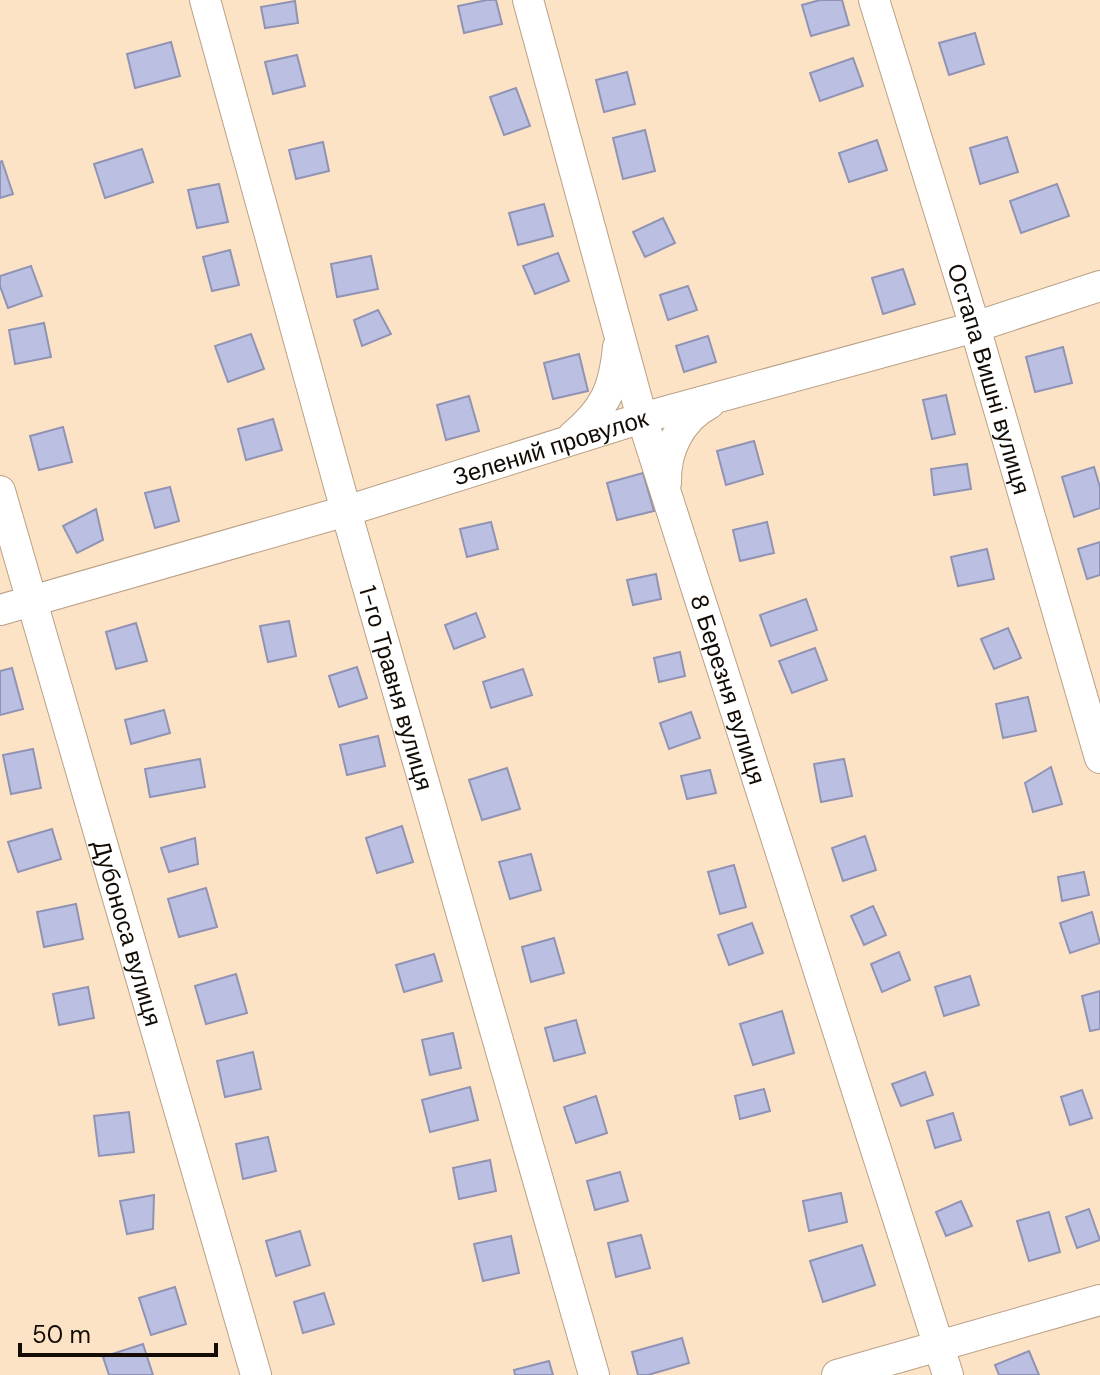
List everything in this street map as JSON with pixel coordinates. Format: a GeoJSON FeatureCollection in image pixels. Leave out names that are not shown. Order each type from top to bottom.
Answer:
{"type":"FeatureCollection","features":[{"type":"Feature","properties":{"kind":"street","name":"1-го Травня вулиця"},"geometry":{"type":"LineString","coordinates":[[205,0],[346,511],[594,1375]]}},
{"type":"Feature","properties":{"kind":"street","name":"8 Березня вулиця"},"geometry":{"type":"LineString","coordinates":[[528,0],[642,418],[948,1375]]}},
{"type":"Feature","properties":{"kind":"street","name":"Остапа Вишні вулиця"},"geometry":{"type":"LineString","coordinates":[[874,0],[975,327],[1100,758]]}},
{"type":"Feature","properties":{"kind":"street","name":"Зелений провулок"},"geometry":{"type":"LineString","coordinates":[[0,610],[346,511],[642,418],[975,327],[1100,286]]}},
{"type":"Feature","properties":{"kind":"street"},"geometry":{"type":"LineString","coordinates":[[567,442],[595,417],[606,401],[617,358],[619,333]]}},
{"type":"Feature","properties":{"kind":"street"},"geometry":{"type":"LineString","coordinates":[[666,493],[665,472],[669,451],[677,435],[696,410],[722,397]]}},
{"type":"Feature","properties":{"kind":"street","name":"Дубоноса вулиця"},"geometry":{"type":"LineString","coordinates":[[0,491],[256,1375]]}},
{"type":"Feature","properties":{"kind":"street"},"geometry":{"type":"LineString","coordinates":[[837,1375],[1100,1300]]}},
{"type":"Feature","properties":{"kind":"building"},"geometry":{"type":"Polygon","coordinates":[[[496,0],[502,24],[464,33],[458,6],[496,0]]]}},
{"type":"Feature","properties":{"kind":"building"},"geometry":{"type":"Polygon","coordinates":[[[820,0],[842,0],[849,25],[811,36],[802,5],[820,0]]]}},
{"type":"Feature","properties":{"kind":"building"},"geometry":{"type":"Polygon","coordinates":[[[295,1],[298,23],[265,28],[261,7],[295,1]]]}},
{"type":"Feature","properties":{"kind":"building"},"geometry":{"type":"Polygon","coordinates":[[[975,33],[984,64],[949,75],[939,43],[975,33]]]}},
{"type":"Feature","properties":{"kind":"building"},"geometry":{"type":"Polygon","coordinates":[[[171,42],[180,76],[135,88],[127,54],[171,42]]]}},
{"type":"Feature","properties":{"kind":"building"},"geometry":{"type":"Polygon","coordinates":[[[297,55],[305,86],[273,94],[265,62],[297,55]]]}},
{"type":"Feature","properties":{"kind":"building"},"geometry":{"type":"Polygon","coordinates":[[[853,58],[863,86],[820,101],[810,73],[853,58]]]}},
{"type":"Feature","properties":{"kind":"building"},"geometry":{"type":"Polygon","coordinates":[[[627,72],[635,104],[604,112],[596,80],[627,72]]]}},
{"type":"Feature","properties":{"kind":"building"},"geometry":{"type":"Polygon","coordinates":[[[516,88],[530,126],[504,135],[490,97],[516,88]]]}},
{"type":"Feature","properties":{"kind":"building"},"geometry":{"type":"Polygon","coordinates":[[[645,130],[655,171],[623,179],[613,138],[645,130]]]}},
{"type":"Feature","properties":{"kind":"building"},"geometry":{"type":"Polygon","coordinates":[[[1007,137],[1018,172],[980,184],[970,148],[1007,137]]]}},
{"type":"Feature","properties":{"kind":"building"},"geometry":{"type":"Polygon","coordinates":[[[877,140],[887,170],[849,182],[839,153],[877,140]]]}},
{"type":"Feature","properties":{"kind":"building"},"geometry":{"type":"Polygon","coordinates":[[[323,142],[329,171],[296,179],[289,150],[323,142]]]}},
{"type":"Feature","properties":{"kind":"building"},"geometry":{"type":"Polygon","coordinates":[[[142,149],[153,182],[105,198],[94,164],[142,149]]]}},
{"type":"Feature","properties":{"kind":"building"},"geometry":{"type":"Polygon","coordinates":[[[0,162],[13,194],[0,198],[0,162]]]}},
{"type":"Feature","properties":{"kind":"building"},"geometry":{"type":"Polygon","coordinates":[[[219,184],[228,222],[197,228],[188,190],[219,184]]]}},
{"type":"Feature","properties":{"kind":"building"},"geometry":{"type":"Polygon","coordinates":[[[1057,184],[1069,216],[1021,233],[1010,201],[1057,184]]]}},
{"type":"Feature","properties":{"kind":"building"},"geometry":{"type":"Polygon","coordinates":[[[544,204],[553,236],[518,245],[509,213],[544,204]]]}},
{"type":"Feature","properties":{"kind":"building"},"geometry":{"type":"Polygon","coordinates":[[[663,218],[675,243],[645,257],[633,232],[663,218]]]}},
{"type":"Feature","properties":{"kind":"building"},"geometry":{"type":"Polygon","coordinates":[[[230,250],[239,285],[212,291],[203,257],[230,250]]]}},
{"type":"Feature","properties":{"kind":"building"},"geometry":{"type":"Polygon","coordinates":[[[558,253],[569,281],[535,294],[523,266],[558,253]]]}},
{"type":"Feature","properties":{"kind":"building"},"geometry":{"type":"Polygon","coordinates":[[[371,256],[378,289],[337,297],[331,264],[371,256]]]}},
{"type":"Feature","properties":{"kind":"building"},"geometry":{"type":"Polygon","coordinates":[[[31,266],[42,296],[8,308],[0,286],[0,276],[31,266]]]}},
{"type":"Feature","properties":{"kind":"building"},"geometry":{"type":"Polygon","coordinates":[[[903,269],[915,304],[883,314],[872,278],[903,269]]]}},
{"type":"Feature","properties":{"kind":"building"},"geometry":{"type":"Polygon","coordinates":[[[688,286],[697,310],[668,320],[660,295],[688,286]]]}},
{"type":"Feature","properties":{"kind":"building"},"geometry":{"type":"Polygon","coordinates":[[[378,310],[391,334],[362,346],[354,320],[378,310]]]}},
{"type":"Feature","properties":{"kind":"building"},"geometry":{"type":"Polygon","coordinates":[[[44,323],[51,357],[15,364],[9,330],[44,323]]]}},
{"type":"Feature","properties":{"kind":"building"},"geometry":{"type":"Polygon","coordinates":[[[251,334],[264,369],[228,382],[215,346],[251,334]]]}},
{"type":"Feature","properties":{"kind":"building"},"geometry":{"type":"Polygon","coordinates":[[[708,336],[716,362],[684,372],[676,346],[708,336]]]}},
{"type":"Feature","properties":{"kind":"building"},"geometry":{"type":"Polygon","coordinates":[[[1063,347],[1072,383],[1035,392],[1026,357],[1063,347]]]}},
{"type":"Feature","properties":{"kind":"building"},"geometry":{"type":"Polygon","coordinates":[[[579,354],[588,391],[553,399],[544,363],[579,354]]]}},
{"type":"Feature","properties":{"kind":"building"},"geometry":{"type":"Polygon","coordinates":[[[946,395],[955,434],[932,439],[923,400],[946,395]]]}},
{"type":"Feature","properties":{"kind":"building"},"geometry":{"type":"Polygon","coordinates":[[[469,396],[479,431],[446,440],[437,405],[469,396]]]}},
{"type":"Feature","properties":{"kind":"building"},"geometry":{"type":"Polygon","coordinates":[[[273,419],[282,450],[246,460],[238,429],[273,419]]]}},
{"type":"Feature","properties":{"kind":"building"},"geometry":{"type":"Polygon","coordinates":[[[63,427],[72,462],[39,470],[30,436],[63,427]]]}},
{"type":"Feature","properties":{"kind":"building"},"geometry":{"type":"Polygon","coordinates":[[[754,441],[763,474],[726,485],[717,451],[754,441]]]}},
{"type":"Feature","properties":{"kind":"building"},"geometry":{"type":"Polygon","coordinates":[[[967,464],[971,489],[934,495],[931,469],[967,464]]]}},
{"type":"Feature","properties":{"kind":"building"},"geometry":{"type":"Polygon","coordinates":[[[1094,467],[1100,487],[1100,508],[1074,517],[1062,477],[1094,467]]]}},
{"type":"Feature","properties":{"kind":"building"},"geometry":{"type":"Polygon","coordinates":[[[643,473],[654,511],[617,520],[607,483],[643,473]]]}},
{"type":"Feature","properties":{"kind":"building"},"geometry":{"type":"Polygon","coordinates":[[[170,487],[179,521],[155,528],[145,493],[170,487]]]}},
{"type":"Feature","properties":{"kind":"building"},"geometry":{"type":"Polygon","coordinates":[[[96,509],[103,540],[77,553],[63,526],[96,509]]]}},
{"type":"Feature","properties":{"kind":"building"},"geometry":{"type":"Polygon","coordinates":[[[491,522],[498,549],[467,557],[460,529],[491,522]]]}},
{"type":"Feature","properties":{"kind":"building"},"geometry":{"type":"Polygon","coordinates":[[[767,522],[774,553],[740,561],[733,530],[767,522]]]}},
{"type":"Feature","properties":{"kind":"building"},"geometry":{"type":"Polygon","coordinates":[[[1100,542],[1100,575],[1087,579],[1078,549],[1100,542]]]}},
{"type":"Feature","properties":{"kind":"building"},"geometry":{"type":"Polygon","coordinates":[[[987,549],[994,579],[958,586],[951,557],[987,549]]]}},
{"type":"Feature","properties":{"kind":"building"},"geometry":{"type":"Polygon","coordinates":[[[656,574],[661,599],[633,605],[627,580],[656,574]]]}},
{"type":"Feature","properties":{"kind":"building"},"geometry":{"type":"Polygon","coordinates":[[[806,599],[817,630],[771,646],[760,615],[806,599]]]}},
{"type":"Feature","properties":{"kind":"building"},"geometry":{"type":"Polygon","coordinates":[[[476,613],[485,637],[454,649],[445,625],[476,613]]]}},
{"type":"Feature","properties":{"kind":"building"},"geometry":{"type":"Polygon","coordinates":[[[289,621],[296,656],[268,662],[260,626],[289,621]]]}},
{"type":"Feature","properties":{"kind":"building"},"geometry":{"type":"Polygon","coordinates":[[[136,623],[147,661],[116,669],[106,632],[136,623]]]}},
{"type":"Feature","properties":{"kind":"building"},"geometry":{"type":"Polygon","coordinates":[[[1008,628],[1021,658],[994,669],[981,639],[1008,628]]]}},
{"type":"Feature","properties":{"kind":"building"},"geometry":{"type":"Polygon","coordinates":[[[815,648],[827,680],[792,693],[779,661],[815,648]]]}},
{"type":"Feature","properties":{"kind":"building"},"geometry":{"type":"Polygon","coordinates":[[[680,652],[685,676],[659,682],[654,658],[680,652]]]}},
{"type":"Feature","properties":{"kind":"building"},"geometry":{"type":"Polygon","coordinates":[[[357,667],[367,698],[339,707],[329,676],[357,667]]]}},
{"type":"Feature","properties":{"kind":"building"},"geometry":{"type":"Polygon","coordinates":[[[12,668],[23,709],[0,715],[0,671],[12,668]]]}},
{"type":"Feature","properties":{"kind":"building"},"geometry":{"type":"Polygon","coordinates":[[[523,669],[532,695],[491,708],[483,682],[523,669]]]}},
{"type":"Feature","properties":{"kind":"building"},"geometry":{"type":"Polygon","coordinates":[[[1028,697],[1036,731],[1003,738],[996,704],[1028,697]]]}},
{"type":"Feature","properties":{"kind":"building"},"geometry":{"type":"Polygon","coordinates":[[[164,710],[170,733],[131,744],[125,720],[164,710]]]}},
{"type":"Feature","properties":{"kind":"building"},"geometry":{"type":"Polygon","coordinates":[[[691,712],[700,738],[669,749],[660,723],[691,712]]]}},
{"type":"Feature","properties":{"kind":"building"},"geometry":{"type":"Polygon","coordinates":[[[378,736],[385,766],[347,775],[340,745],[378,736]]]}},
{"type":"Feature","properties":{"kind":"building"},"geometry":{"type":"Polygon","coordinates":[[[33,749],[41,788],[11,794],[3,755],[33,749]]]}},
{"type":"Feature","properties":{"kind":"building"},"geometry":{"type":"Polygon","coordinates":[[[200,759],[205,787],[150,797],[145,769],[200,759]]]}},
{"type":"Feature","properties":{"kind":"building"},"geometry":{"type":"Polygon","coordinates":[[[844,759],[852,796],[821,802],[814,764],[844,759]]]}},
{"type":"Feature","properties":{"kind":"building"},"geometry":{"type":"Polygon","coordinates":[[[1051,767],[1062,804],[1033,812],[1025,783],[1051,767]]]}},
{"type":"Feature","properties":{"kind":"building"},"geometry":{"type":"Polygon","coordinates":[[[507,768],[520,809],[482,820],[469,780],[507,768]]]}},
{"type":"Feature","properties":{"kind":"building"},"geometry":{"type":"Polygon","coordinates":[[[710,770],[716,793],[687,799],[681,776],[710,770]]]}},
{"type":"Feature","properties":{"kind":"building"},"geometry":{"type":"Polygon","coordinates":[[[402,826],[413,862],[377,873],[366,838],[402,826]]]}},
{"type":"Feature","properties":{"kind":"building"},"geometry":{"type":"Polygon","coordinates":[[[52,829],[61,859],[18,872],[8,842],[52,829]]]}},
{"type":"Feature","properties":{"kind":"building"},"geometry":{"type":"Polygon","coordinates":[[[865,836],[876,870],[843,881],[832,848],[865,836]]]}},
{"type":"Feature","properties":{"kind":"building"},"geometry":{"type":"Polygon","coordinates":[[[195,838],[198,864],[169,872],[161,848],[195,838]]]}},
{"type":"Feature","properties":{"kind":"building"},"geometry":{"type":"Polygon","coordinates":[[[531,854],[541,890],[510,899],[499,862],[531,854]]]}},
{"type":"Feature","properties":{"kind":"building"},"geometry":{"type":"Polygon","coordinates":[[[734,865],[746,907],[720,914],[708,872],[734,865]]]}},
{"type":"Feature","properties":{"kind":"building"},"geometry":{"type":"Polygon","coordinates":[[[1084,872],[1089,895],[1062,901],[1058,877],[1084,872]]]}},
{"type":"Feature","properties":{"kind":"building"},"geometry":{"type":"Polygon","coordinates":[[[206,888],[217,927],[179,937],[168,899],[206,888]]]}},
{"type":"Feature","properties":{"kind":"building"},"geometry":{"type":"Polygon","coordinates":[[[76,904],[83,939],[44,947],[37,912],[76,904]]]}},
{"type":"Feature","properties":{"kind":"building"},"geometry":{"type":"Polygon","coordinates":[[[873,906],[886,935],[864,945],[851,916],[873,906]]]}},
{"type":"Feature","properties":{"kind":"building"},"geometry":{"type":"Polygon","coordinates":[[[1092,912],[1100,943],[1070,953],[1060,923],[1092,912]]]}},
{"type":"Feature","properties":{"kind":"building"},"geometry":{"type":"Polygon","coordinates":[[[752,923],[763,953],[729,965],[718,935],[752,923]]]}},
{"type":"Feature","properties":{"kind":"building"},"geometry":{"type":"Polygon","coordinates":[[[554,938],[564,973],[531,982],[522,947],[554,938]]]}},
{"type":"Feature","properties":{"kind":"building"},"geometry":{"type":"Polygon","coordinates":[[[899,952],[910,980],[882,992],[871,964],[899,952]]]}},
{"type":"Feature","properties":{"kind":"building"},"geometry":{"type":"Polygon","coordinates":[[[434,954],[442,981],[404,992],[396,965],[434,954]]]}},
{"type":"Feature","properties":{"kind":"building"},"geometry":{"type":"Polygon","coordinates":[[[236,974],[247,1013],[206,1024],[195,986],[236,974]]]}},
{"type":"Feature","properties":{"kind":"building"},"geometry":{"type":"Polygon","coordinates":[[[970,976],[979,1005],[944,1016],[935,987],[970,976]]]}},
{"type":"Feature","properties":{"kind":"building"},"geometry":{"type":"Polygon","coordinates":[[[88,987],[94,1018],[59,1025],[53,994],[88,987]]]}},
{"type":"Feature","properties":{"kind":"building"},"geometry":{"type":"Polygon","coordinates":[[[1100,991],[1100,1029],[1090,1031],[1082,996],[1100,991]]]}},
{"type":"Feature","properties":{"kind":"building"},"geometry":{"type":"Polygon","coordinates":[[[782,1011],[794,1053],[753,1065],[740,1024],[782,1011]]]}},
{"type":"Feature","properties":{"kind":"building"},"geometry":{"type":"Polygon","coordinates":[[[576,1020],[585,1053],[554,1061],[545,1028],[576,1020]]]}},
{"type":"Feature","properties":{"kind":"building"},"geometry":{"type":"Polygon","coordinates":[[[453,1033],[461,1068],[430,1075],[422,1040],[453,1033]]]}},
{"type":"Feature","properties":{"kind":"building"},"geometry":{"type":"Polygon","coordinates":[[[253,1052],[261,1089],[225,1097],[217,1061],[253,1052]]]}},
{"type":"Feature","properties":{"kind":"building"},"geometry":{"type":"Polygon","coordinates":[[[925,1072],[933,1095],[901,1106],[892,1084],[925,1072]]]}},
{"type":"Feature","properties":{"kind":"building"},"geometry":{"type":"Polygon","coordinates":[[[470,1087],[478,1120],[430,1132],[422,1100],[470,1087]]]}},
{"type":"Feature","properties":{"kind":"building"},"geometry":{"type":"Polygon","coordinates":[[[764,1089],[770,1111],[740,1119],[735,1096],[764,1089]]]}},
{"type":"Feature","properties":{"kind":"building"},"geometry":{"type":"Polygon","coordinates":[[[1082,1090],[1092,1118],[1070,1125],[1061,1097],[1082,1090]]]}},
{"type":"Feature","properties":{"kind":"building"},"geometry":{"type":"Polygon","coordinates":[[[596,1096],[607,1133],[576,1143],[564,1107],[596,1096]]]}},
{"type":"Feature","properties":{"kind":"building"},"geometry":{"type":"Polygon","coordinates":[[[129,1112],[134,1152],[99,1156],[94,1116],[129,1112]]]}},
{"type":"Feature","properties":{"kind":"building"},"geometry":{"type":"Polygon","coordinates":[[[953,1113],[961,1140],[935,1148],[927,1121],[953,1113]]]}},
{"type":"Feature","properties":{"kind":"building"},"geometry":{"type":"Polygon","coordinates":[[[268,1137],[276,1171],[243,1179],[236,1144],[268,1137]]]}},
{"type":"Feature","properties":{"kind":"building"},"geometry":{"type":"Polygon","coordinates":[[[490,1160],[496,1191],[459,1199],[453,1168],[490,1160]]]}},
{"type":"Feature","properties":{"kind":"building"},"geometry":{"type":"Polygon","coordinates":[[[620,1172],[628,1201],[595,1210],[587,1181],[620,1172]]]}},
{"type":"Feature","properties":{"kind":"building"},"geometry":{"type":"Polygon","coordinates":[[[841,1193],[847,1222],[809,1231],[803,1201],[841,1193]]]}},
{"type":"Feature","properties":{"kind":"building"},"geometry":{"type":"Polygon","coordinates":[[[154,1195],[153,1229],[127,1234],[120,1201],[154,1195]]]}},
{"type":"Feature","properties":{"kind":"building"},"geometry":{"type":"Polygon","coordinates":[[[961,1201],[972,1226],[946,1236],[936,1212],[961,1201]]]}},
{"type":"Feature","properties":{"kind":"building"},"geometry":{"type":"Polygon","coordinates":[[[1089,1209],[1100,1240],[1077,1248],[1066,1217],[1089,1209]]]}},
{"type":"Feature","properties":{"kind":"building"},"geometry":{"type":"Polygon","coordinates":[[[1049,1212],[1060,1252],[1029,1261],[1017,1221],[1049,1212]]]}},
{"type":"Feature","properties":{"kind":"building"},"geometry":{"type":"Polygon","coordinates":[[[300,1231],[310,1265],[276,1276],[266,1241],[300,1231]]]}},
{"type":"Feature","properties":{"kind":"building"},"geometry":{"type":"Polygon","coordinates":[[[641,1235],[650,1268],[616,1277],[608,1243],[641,1235]]]}},
{"type":"Feature","properties":{"kind":"building"},"geometry":{"type":"Polygon","coordinates":[[[511,1236],[519,1273],[483,1281],[474,1244],[511,1236]]]}},
{"type":"Feature","properties":{"kind":"building"},"geometry":{"type":"Polygon","coordinates":[[[862,1245],[875,1285],[823,1302],[810,1261],[862,1245]]]}},
{"type":"Feature","properties":{"kind":"building"},"geometry":{"type":"Polygon","coordinates":[[[175,1287],[186,1324],[151,1335],[139,1298],[175,1287]]]}},
{"type":"Feature","properties":{"kind":"building"},"geometry":{"type":"Polygon","coordinates":[[[324,1293],[334,1324],[303,1333],[294,1302],[324,1293]]]}},
{"type":"Feature","properties":{"kind":"building"},"geometry":{"type":"Polygon","coordinates":[[[682,1338],[689,1363],[638,1375],[632,1352],[682,1338]]]}},
{"type":"Feature","properties":{"kind":"building"},"geometry":{"type":"Polygon","coordinates":[[[143,1344],[153,1375],[109,1375],[103,1357],[143,1344]]]}},
{"type":"Feature","properties":{"kind":"building"},"geometry":{"type":"Polygon","coordinates":[[[1029,1351],[1039,1375],[999,1375],[995,1365],[1029,1351]]]}},
{"type":"Feature","properties":{"kind":"building"},"geometry":{"type":"Polygon","coordinates":[[[549,1361],[553,1375],[515,1375],[514,1370],[549,1361]]]}}]}
